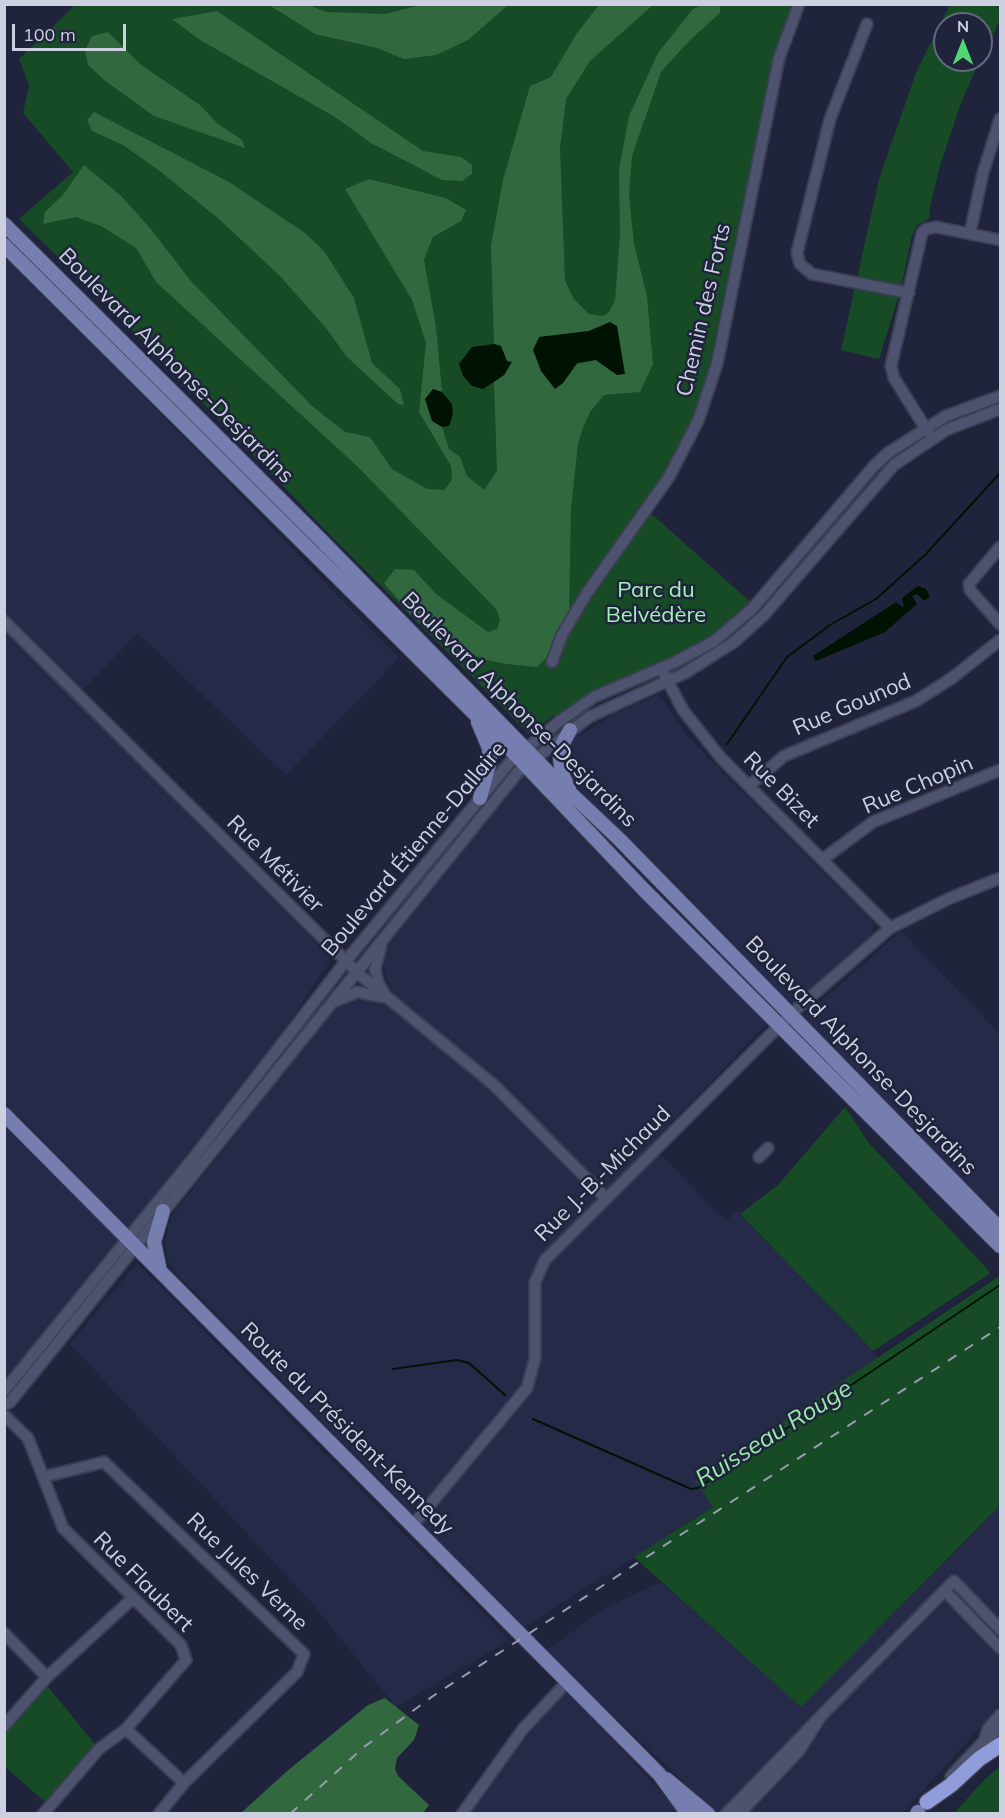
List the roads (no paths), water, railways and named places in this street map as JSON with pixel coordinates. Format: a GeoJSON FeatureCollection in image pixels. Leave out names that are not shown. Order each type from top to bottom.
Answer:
{"type":"FeatureCollection","features":[{"type":"Feature","properties":{"kind":"highway"},"geometry":{"type":"LineString","coordinates":[[919,1810],[951,1785],[978,1759],[1000,1745]]}},
{"type":"Feature","properties":{"kind":"main road","name":"Boulevard Alphonse-Desjardins"},"geometry":{"type":"LineString","coordinates":[[4,224],[525,757],[637,883],[1000,1246]]}},
{"type":"Feature","properties":{"kind":"main road","name":"Boulevard Alphonse-Desjardins"},"geometry":{"type":"LineString","coordinates":[[4,245],[475,715],[573,796],[791,1014],[1000,1229]]}},
{"type":"Feature","properties":{"kind":"main road"},"geometry":{"type":"LineString","coordinates":[[475,715],[489,748],[490,761],[480,798]]}},
{"type":"Feature","properties":{"kind":"main road"},"geometry":{"type":"LineString","coordinates":[[570,730],[561,750],[560,766],[573,796]]}},
{"type":"Feature","properties":{"kind":"main road","name":"Route du Président-Kennedy"},"geometry":{"type":"LineString","coordinates":[[4,1114],[133,1241],[659,1774],[688,1814]]}},
{"type":"Feature","properties":{"kind":"main road"},"geometry":{"type":"LineString","coordinates":[[159,1268],[154,1242],[163,1211]]}},
{"type":"Feature","properties":{"kind":"main road","name":"Route du Président-Kennedy"},"geometry":{"type":"LineString","coordinates":[[659,1774],[679,1787],[708,1814]]}},
{"type":"Feature","properties":{"kind":"street","name":"Chemin des Forts"},"geometry":{"type":"LineString","coordinates":[[552,662],[562,635],[586,593],[669,477],[698,421],[717,364],[779,58],[799,4]]}},
{"type":"Feature","properties":{"kind":"street"},"geometry":{"type":"LineString","coordinates":[[867,24],[830,119],[797,253],[800,264],[812,274],[909,293]]}},
{"type":"Feature","properties":{"kind":"street"},"geometry":{"type":"LineString","coordinates":[[970,233],[983,173],[1000,119]]}},
{"type":"Feature","properties":{"kind":"street"},"geometry":{"type":"LineString","coordinates":[[932,438],[892,373],[892,358],[922,233],[926,229],[936,227],[1000,240]]}},
{"type":"Feature","properties":{"kind":"street","name":"Boulevard Étienne-Dallaire"},"geometry":{"type":"LineString","coordinates":[[4,1405],[10,1402],[346,961],[480,798],[594,697],[713,642],[752,609],[874,466],[925,427],[963,408],[1000,396]]}},
{"type":"Feature","properties":{"kind":"street","name":"Boulevard Étienne-Dallaire"},"geometry":{"type":"LineString","coordinates":[[4,1391],[133,1241],[163,1211],[525,757],[620,701],[667,681],[715,656],[755,625],[887,472],[932,438],[969,420],[1000,409]]}},
{"type":"Feature","properties":{"kind":"street"},"geometry":{"type":"LineString","coordinates":[[1000,547],[969,584],[970,590],[1000,624]]}},
{"type":"Feature","properties":{"kind":"street","name":"Rue Métivier"},"geometry":{"type":"LineString","coordinates":[[4,621],[356,971],[494,1085],[606,1198]]}},
{"type":"Feature","properties":{"kind":"street","name":"Rue Gounod"},"geometry":{"type":"LineString","coordinates":[[749,786],[783,756],[916,701],[952,678],[1000,640]]}},
{"type":"Feature","properties":{"kind":"street","name":"Rue Bizet"},"geometry":{"type":"LineString","coordinates":[[660,668],[683,710],[702,735],[749,786],[890,928]]}},
{"type":"Feature","properties":{"kind":"street","name":"Rue Chopin"},"geometry":{"type":"LineString","coordinates":[[822,860],[873,822],[1000,770]]}},
{"type":"Feature","properties":{"kind":"street","name":"Rue J.-B.-Michaud"},"geometry":{"type":"LineString","coordinates":[[413,1525],[527,1388],[535,1358],[534,1296],[538,1272],[545,1260],[780,1024],[890,928],[948,899],[1000,878]]}},
{"type":"Feature","properties":{"kind":"street"},"geometry":{"type":"LineString","coordinates":[[387,932],[378,952],[375,969],[378,982],[390,1000]]}},
{"type":"Feature","properties":{"kind":"street"},"geometry":{"type":"LineString","coordinates":[[329,1004],[358,992],[375,994],[390,1000]]}},
{"type":"Feature","properties":{"kind":"street"},"geometry":{"type":"LineString","coordinates":[[759,1157],[768,1148]]}},
{"type":"Feature","properties":{"kind":"street","name":"Rue Flaubert"},"geometry":{"type":"LineString","coordinates":[[4,1415],[28,1438],[63,1528],[132,1599],[181,1645],[186,1660],[126,1729],[99,1749],[43,1814]]}},
{"type":"Feature","properties":{"kind":"street","name":"Rue Jules Verne"},"geometry":{"type":"LineString","coordinates":[[43,1477],[104,1462],[304,1654],[297,1672],[184,1783],[159,1814]]}},
{"type":"Feature","properties":{"kind":"street"},"geometry":{"type":"LineString","coordinates":[[726,1814],[954,1581],[1000,1629]]}},
{"type":"Feature","properties":{"kind":"street"},"geometry":{"type":"LineString","coordinates":[[945,1591],[1000,1648]]}},
{"type":"Feature","properties":{"kind":"street"},"geometry":{"type":"LineString","coordinates":[[4,1726],[47,1677],[132,1599]]}},
{"type":"Feature","properties":{"kind":"street"},"geometry":{"type":"LineString","coordinates":[[4,1633],[47,1677]]}},
{"type":"Feature","properties":{"kind":"street"},"geometry":{"type":"LineString","coordinates":[[462,1814],[523,1729],[567,1682]]}},
{"type":"Feature","properties":{"kind":"street"},"geometry":{"type":"LineString","coordinates":[[984,1741],[988,1729],[1000,1715]]}},
{"type":"Feature","properties":{"kind":"street"},"geometry":{"type":"LineString","coordinates":[[739,1814],[799,1751],[821,1716]]}},
{"type":"Feature","properties":{"kind":"street"},"geometry":{"type":"LineString","coordinates":[[126,1729],[184,1783]]}},
{"type":"Feature","properties":{"kind":"street"},"geometry":{"type":"LineString","coordinates":[[919,1810],[984,1741],[1000,1729]]}},
{"type":"Feature","properties":{"kind":"waterway"},"geometry":{"type":"LineString","coordinates":[[727,744],[787,657],[830,625],[876,599],[926,554],[1000,473]]}},
{"type":"Feature","properties":{"kind":"waterway","name":"Ruisseau Rouge"},"geometry":{"type":"LineString","coordinates":[[533,1419],[691,1489],[698,1488],[1000,1285]]}},
{"type":"Feature","properties":{"kind":"waterway","name":"Ruisseau Rouge"},"geometry":{"type":"LineString","coordinates":[[393,1369],[457,1360],[469,1363],[505,1395]]}},
{"type":"Feature","properties":{"kind":"railway"},"geometry":{"type":"LineString","coordinates":[[290,1814],[364,1747],[433,1696],[1000,1327]]}},
{"type":"Feature","properties":{"kind":"park label","name":"Parc du Belvédère"},"geometry":{"type":"Point","coordinates":[656,602]}}]}
